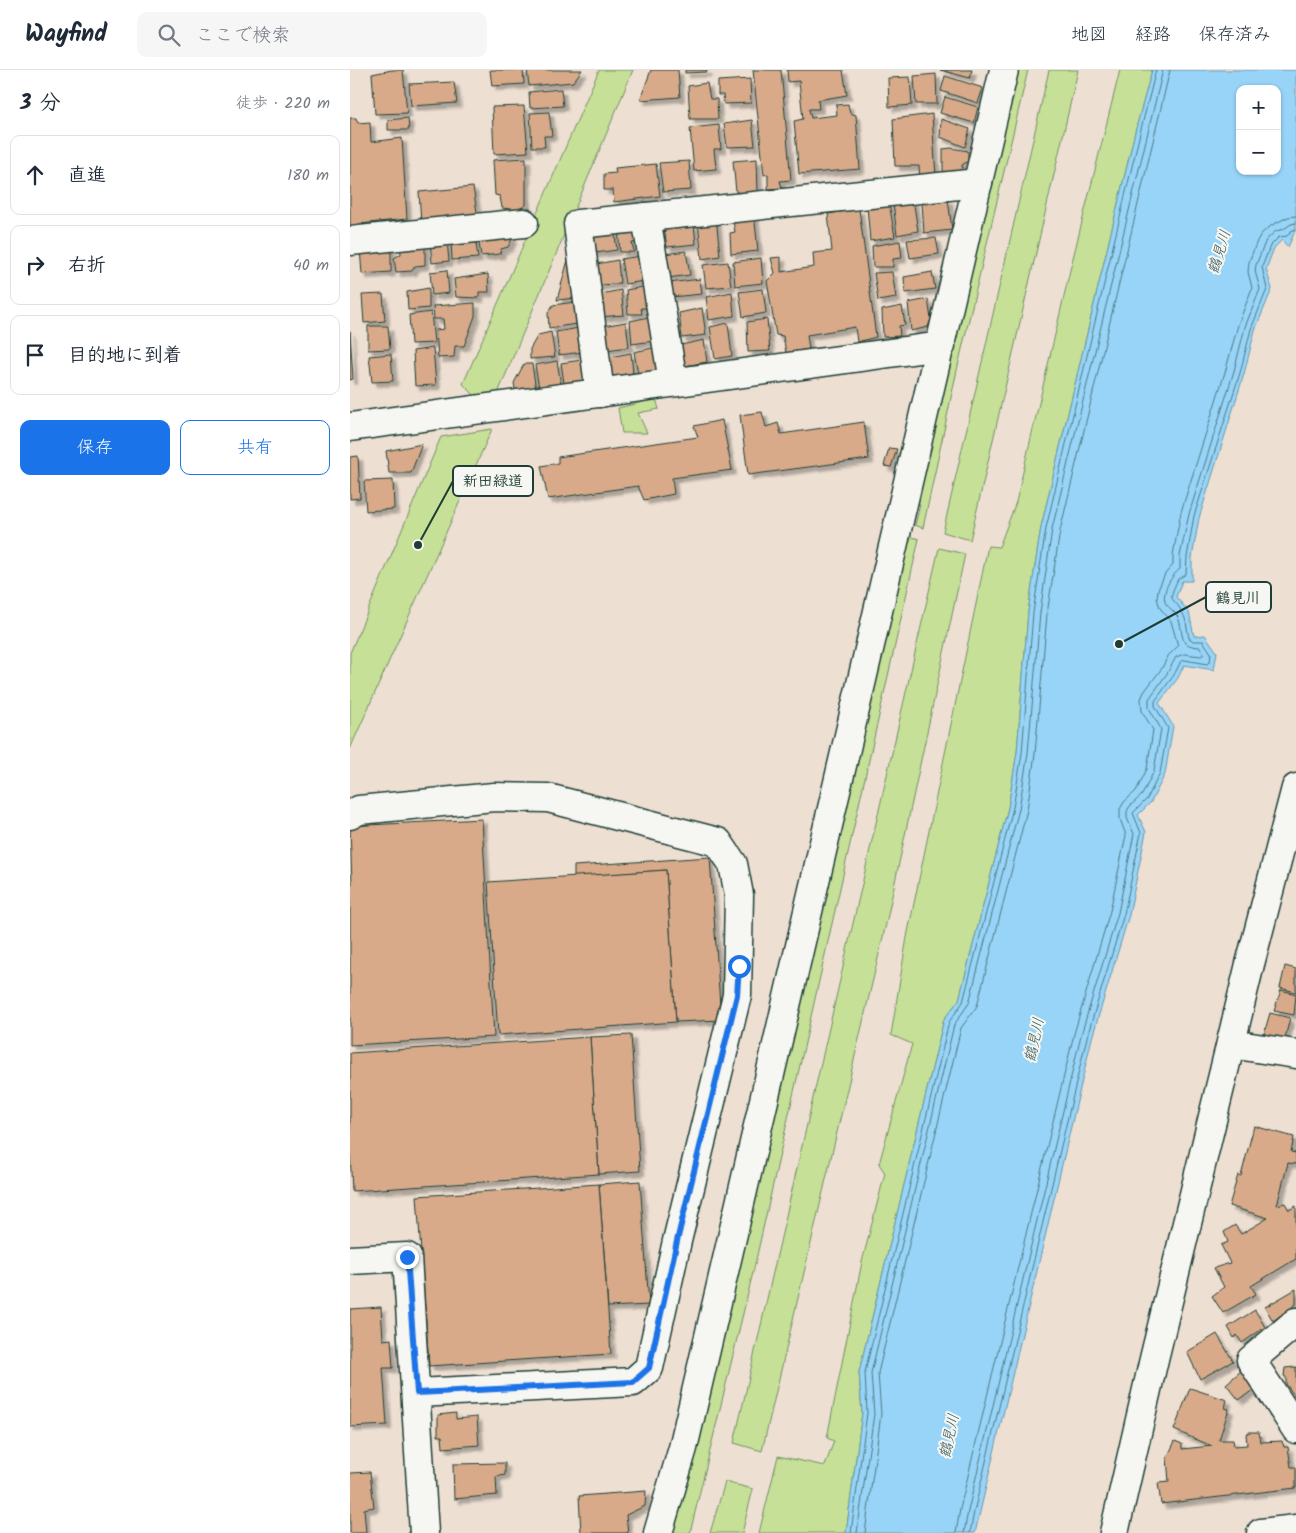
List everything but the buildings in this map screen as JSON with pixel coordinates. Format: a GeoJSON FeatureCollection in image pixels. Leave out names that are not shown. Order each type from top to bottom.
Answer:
{"type":"FeatureCollection","features":[{"type":"Feature","properties":{"kind":"street"},"geometry":{"type":"LineString","coordinates":[[658,1533],[683,1448],[1004,70]]}},
{"type":"Feature","properties":{"kind":"street"},"geometry":{"type":"LineString","coordinates":[[600,392],[578,224],[978,183]]}},
{"type":"Feature","properties":{"kind":"street"},"geometry":{"type":"LineString","coordinates":[[646,217],[673,382]]}},
{"type":"Feature","properties":{"kind":"street"},"geometry":{"type":"LineString","coordinates":[[350,241],[524,223]]}},
{"type":"Feature","properties":{"kind":"street"},"geometry":{"type":"LineString","coordinates":[[350,427],[940,346]]}},
{"type":"Feature","properties":{"kind":"street"},"geometry":{"type":"LineString","coordinates":[[1114,1533],[1156,1350],[1250,964],[1290,841],[1296,788]]}},
{"type":"Feature","properties":{"kind":"street"},"geometry":{"type":"LineString","coordinates":[[350,815],[359,810],[494,796],[548,798],[718,842],[733,864],[739,895],[737,995],[677,1241],[649,1368],[633,1382],[417,1393]]}},
{"type":"Feature","properties":{"kind":"street"},"geometry":{"type":"LineString","coordinates":[[1231,1044],[1296,1054]]}},
{"type":"Feature","properties":{"kind":"street"},"geometry":{"type":"LineString","coordinates":[[350,1260],[407,1257],[417,1393],[424,1533]]}},
{"type":"Feature","properties":{"kind":"street"},"geometry":{"type":"LineString","coordinates":[[1296,1322],[1251,1360],[1296,1429]]}},
{"type":"Feature","properties":{"kind":"street"},"geometry":{"type":"LineString","coordinates":[[1261,1533],[1296,1530]]}},
{"type":"Feature","properties":{"kind":"green space"},"geometry":{"type":"Polygon","coordinates":[[[599,70],[633,70],[498,393],[476,397],[463,384],[599,70]]]}},
{"type":"Feature","properties":{"kind":"green space"},"geometry":{"type":"Polygon","coordinates":[[[1016,70],[1028,70],[957,370],[923,528],[915,525],[920,505],[914,503],[1016,70]]]}},
{"type":"Feature","properties":{"kind":"green space"},"geometry":{"type":"Polygon","coordinates":[[[1049,70],[1078,70],[970,540],[943,532],[1049,70]]]}},
{"type":"Feature","properties":{"kind":"green space"},"geometry":{"type":"Polygon","coordinates":[[[1120,70],[1152,70],[1135,132],[1041,527],[1028,612],[1017,752],[1008,808],[959,1000],[944,1019],[859,1372],[862,1413],[846,1533],[759,1533],[778,1456],[825,1466],[834,1441],[827,1438],[862,1262],[885,1173],[879,1164],[912,1044],[891,1035],[907,937],[988,546],[999,547],[1016,502],[1071,266],[1120,70]]]}},
{"type":"Feature","properties":{"kind":"green space"},"geometry":{"type":"Polygon","coordinates":[[[656,399],[659,409],[638,413],[647,433],[622,433],[618,408],[656,399]]]}},
{"type":"Feature","properties":{"kind":"green space"},"geometry":{"type":"Polygon","coordinates":[[[492,429],[350,749],[350,653],[441,437],[492,429]]]}},
{"type":"Feature","properties":{"kind":"green space"},"geometry":{"type":"Polygon","coordinates":[[[909,536],[919,539],[755,1264],[690,1533],[672,1533],[741,1261],[909,536]]]}},
{"type":"Feature","properties":{"kind":"green space"},"geometry":{"type":"Polygon","coordinates":[[[939,548],[965,554],[886,924],[762,1451],[734,1443],[939,548]]]}},
{"type":"Feature","properties":{"kind":"green space"},"geometry":{"type":"Polygon","coordinates":[[[725,1482],[753,1489],[742,1533],[710,1533],[725,1482]]]}},
{"type":"Feature","properties":{"kind":"water"},"geometry":{"type":"Polygon","coordinates":[[[1152,70],[1296,70],[1296,229],[1288,247],[1282,240],[1274,248],[1266,269],[1272,289],[1255,330],[1244,374],[1199,518],[1192,558],[1192,581],[1182,581],[1176,597],[1189,612],[1194,636],[1205,635],[1217,652],[1214,670],[1184,665],[1178,678],[1159,703],[1173,726],[1165,774],[1151,802],[1138,815],[1146,832],[1129,915],[1092,1038],[975,1533],[846,1533],[862,1413],[859,1372],[944,1019],[959,1000],[1008,808],[1017,752],[1028,612],[1041,527],[1135,132],[1152,70]]]}},
{"type":"Feature","properties":{"kind":"place","name":"新田緑道"},"geometry":{"type":"Point","coordinates":[418,545]}},
{"type":"Feature","properties":{"kind":"place","name":"鶴見川"},"geometry":{"type":"Point","coordinates":[1119,644]}},
{"type":"Feature","properties":{"kind":"route"},"geometry":{"type":"LineString","coordinates":[[407,1257],[417,1393],[633,1382],[649,1368],[677,1241],[730,1028],[737,995],[739,966]]}}]}
